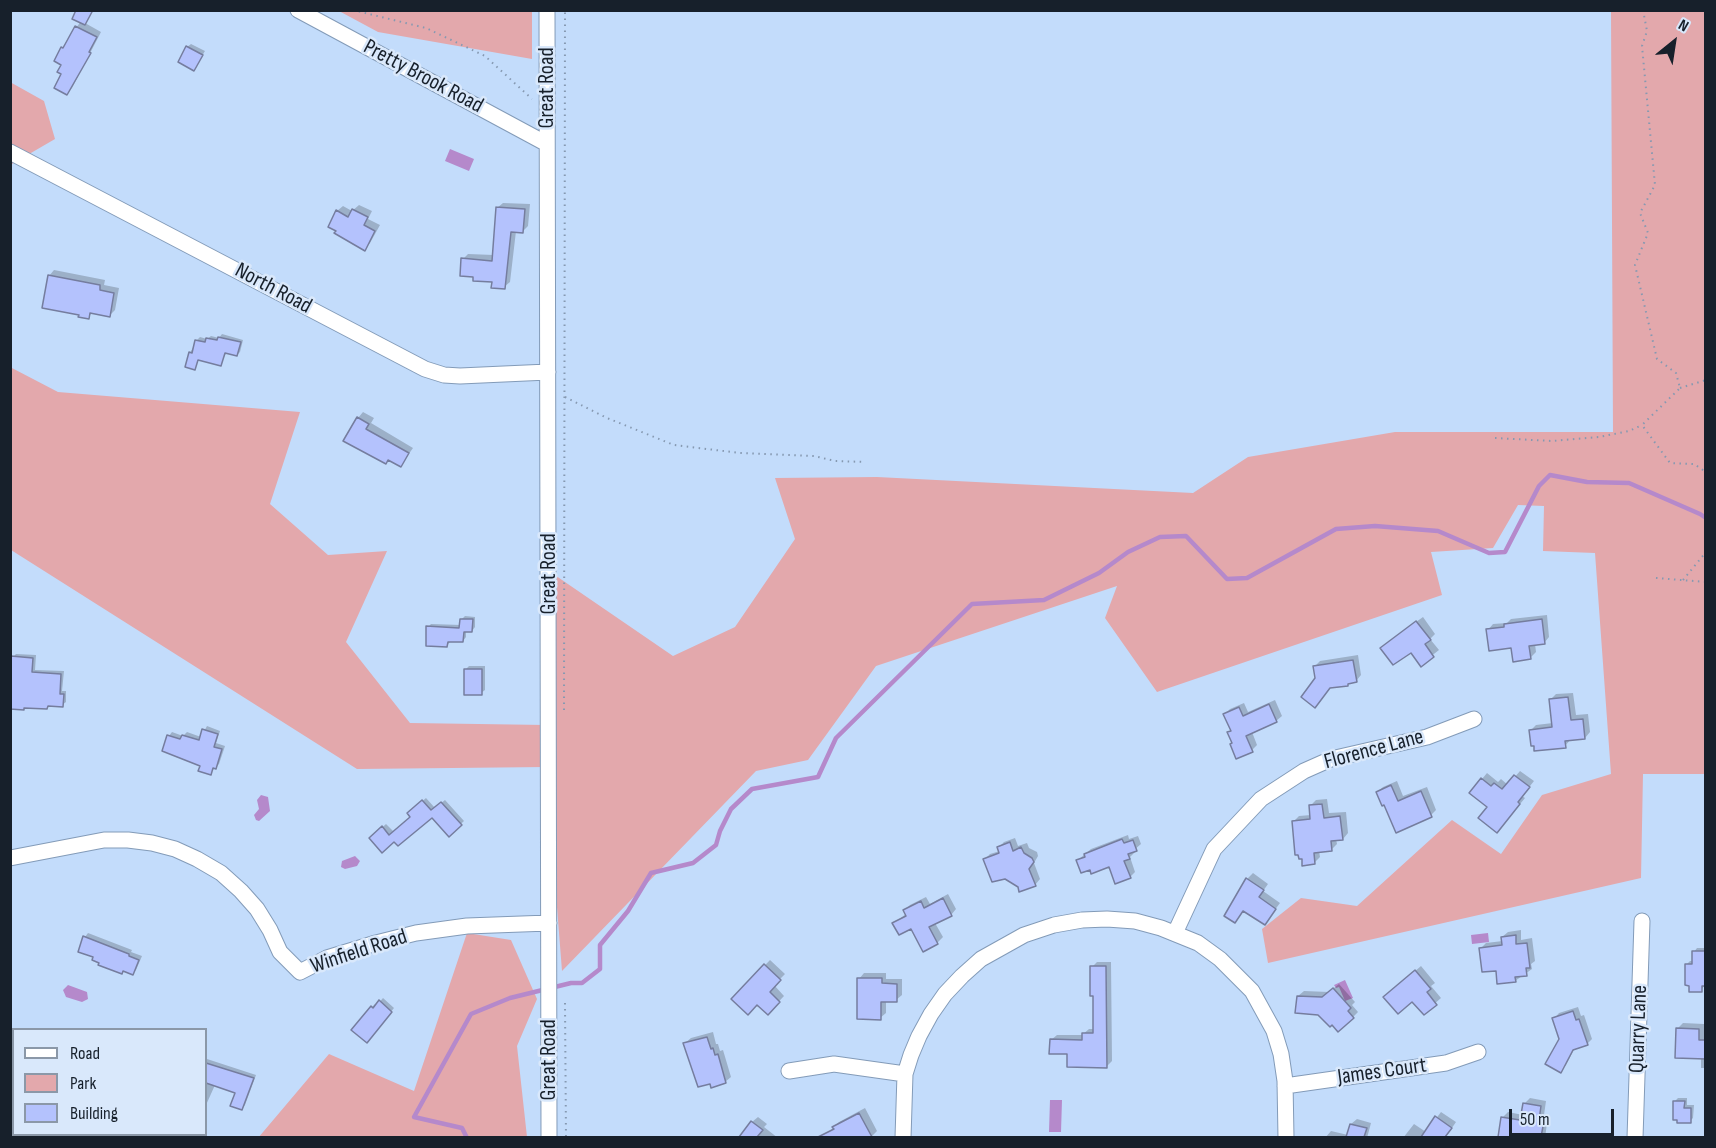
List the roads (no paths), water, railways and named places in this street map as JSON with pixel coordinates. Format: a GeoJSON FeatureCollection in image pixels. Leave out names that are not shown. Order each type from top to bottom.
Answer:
{"type":"FeatureCollection","features":[{"type":"Feature","properties":{"kind":"street","name":"Pretty Brook Road"},"geometry":{"type":"LineString","coordinates":[[298,10],[548,144]]}},
{"type":"Feature","properties":{"kind":"street","name":"Great Road"},"geometry":{"type":"LineString","coordinates":[[547,10],[549,1137]]}},
{"type":"Feature","properties":{"kind":"street","name":"North Road"},"geometry":{"type":"LineString","coordinates":[[10,152],[425,369],[444,375],[460,376],[548,372]]}},
{"type":"Feature","properties":{"kind":"street","name":"Florence Lane"},"geometry":{"type":"LineString","coordinates":[[1175,933],[1214,849],[1261,799],[1304,771],[1331,759],[1427,736],[1474,719]]}},
{"type":"Feature","properties":{"kind":"street","name":"Winfield Road"},"geometry":{"type":"LineString","coordinates":[[10,858],[104,840],[152,843],[175,849],[220,873],[241,891],[257,909],[280,952],[300,972],[327,958],[416,933],[467,926],[549,923]]}},
{"type":"Feature","properties":{"kind":"street"},"geometry":{"type":"LineString","coordinates":[[903,1137],[905,1074],[919,1035],[945,994],[981,959],[1024,935],[1054,925],[1082,920],[1107,919],[1135,921],[1175,933],[1198,943],[1220,958],[1252,991],[1274,1031],[1281,1054],[1285,1086],[1286,1137]]}},
{"type":"Feature","properties":{"kind":"street","name":"Quarry Lane"},"geometry":{"type":"LineString","coordinates":[[1635,1137],[1642,921]]}},
{"type":"Feature","properties":{"kind":"street","name":"James Court"},"geometry":{"type":"LineString","coordinates":[[1285,1086],[1446,1063],[1478,1052]]}},
{"type":"Feature","properties":{"kind":"street"},"geometry":{"type":"LineString","coordinates":[[789,1071],[834,1064],[905,1074]]}},
{"type":"Feature","properties":{"kind":"waterway"},"geometry":{"type":"LineString","coordinates":[[467,1138],[462,1128],[414,1117],[471,1014],[510,998],[571,983],[582,983],[600,969],[600,945],[628,911],[651,873],[693,863],[716,845],[731,809],[752,789],[818,777],[836,738],[972,604],[1044,600],[1099,573],[1128,552],[1160,537],[1186,536],[1227,579],[1247,578],[1336,529],[1375,526],[1438,531],[1489,553],[1505,552],[1539,486],[1550,475],[1587,482],[1629,483],[1706,518]]}}]}
